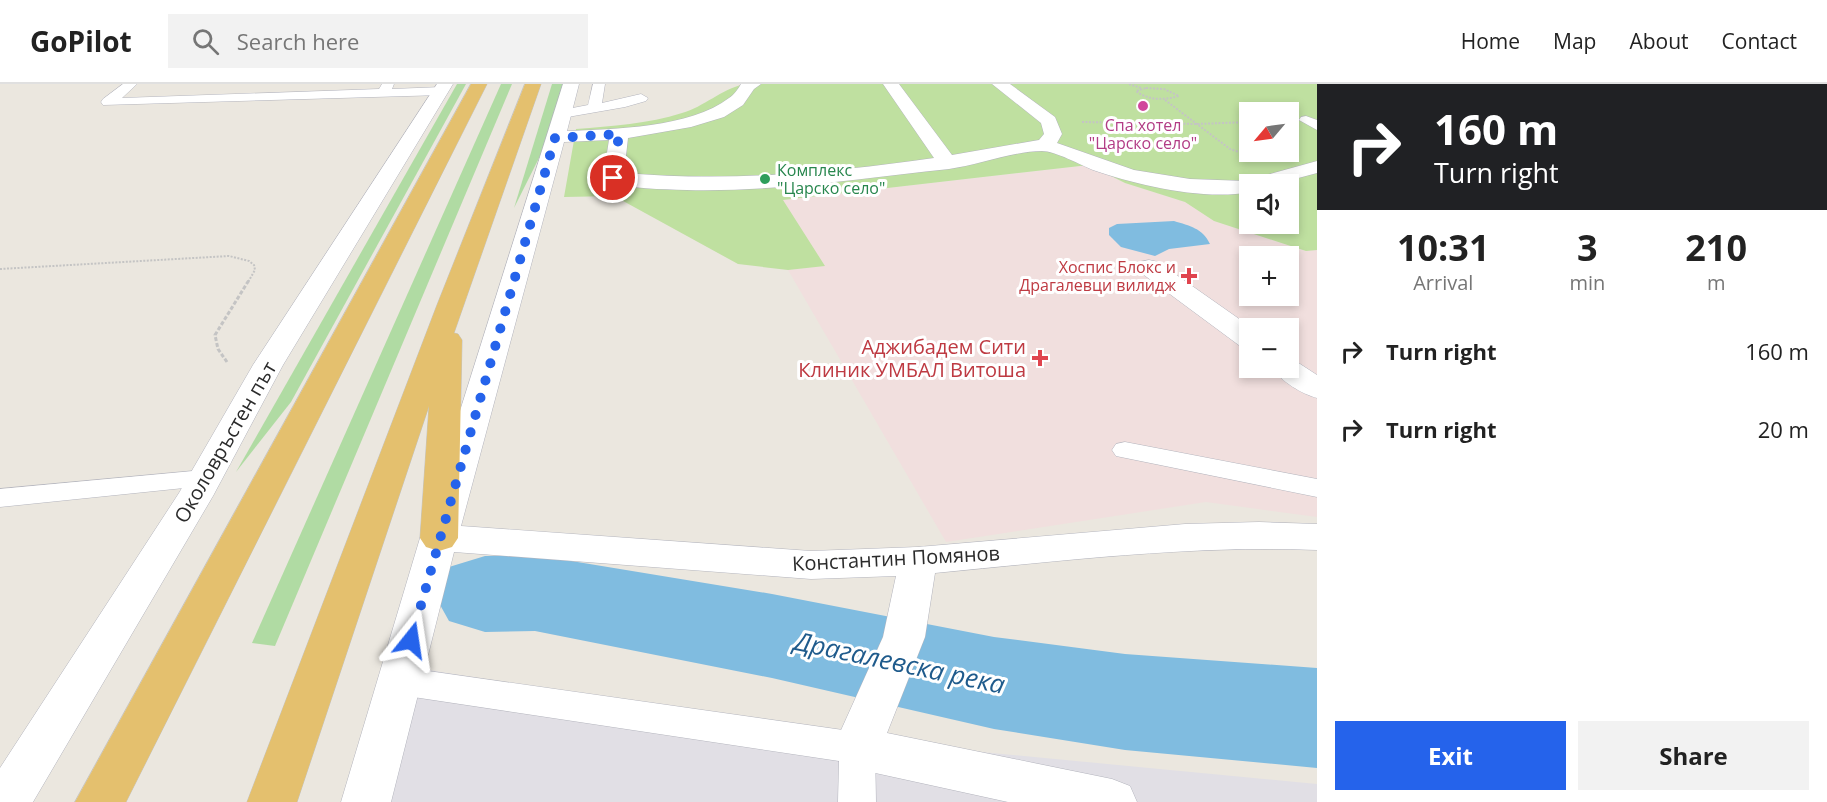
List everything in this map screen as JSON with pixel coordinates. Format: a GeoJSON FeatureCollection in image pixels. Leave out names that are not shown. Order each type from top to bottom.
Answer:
{"type":"FeatureCollection","features":[{"type":"Feature","properties":{"kind":"highway"},"geometry":{"type":"LineString","coordinates":[[272,802],[450,305],[533,84]]}},
{"type":"Feature","properties":{"kind":"highway"},"geometry":{"type":"LineString","coordinates":[[100,802],[456,86]]}},
{"type":"Feature","properties":{"kind":"highway"},"geometry":{"type":"LineString","coordinates":[[439,538],[450,305]]}},
{"type":"Feature","properties":{"kind":"highway"},"geometry":{"type":"LineString","coordinates":[[91,802],[122,760]]}},
{"type":"Feature","properties":{"kind":"street"},"geometry":{"type":"LineString","coordinates":[[366,802],[439,538],[571,84]]}},
{"type":"Feature","properties":{"kind":"street"},"geometry":{"type":"LineString","coordinates":[[552,149],[699,120],[725,111],[745,94],[748,86],[753,84]]}},
{"type":"Feature","properties":{"kind":"street"},"geometry":{"type":"LineString","coordinates":[[891,84],[947,163]]}},
{"type":"Feature","properties":{"kind":"street"},"geometry":{"type":"LineString","coordinates":[[1000,84],[1049,121],[1053,134],[1046,145]]}},
{"type":"Feature","properties":{"kind":"street","name":"Околовръстен път"},"geometry":{"type":"LineString","coordinates":[[6,802],[204,479],[268,365],[456,86]]}},
{"type":"Feature","properties":{"kind":"street"},"geometry":{"type":"LineString","coordinates":[[619,134],[613,178],[661,184],[726,186],[859,174],[947,163],[1046,145],[1103,168],[1141,179],[1184,186],[1239,186]]}},
{"type":"Feature","properties":{"kind":"street"},"geometry":{"type":"LineString","coordinates":[[1290,174],[1317,167]]}},
{"type":"Feature","properties":{"kind":"street"},"geometry":{"type":"LineString","coordinates":[[1149,267],[1239,332]]}},
{"type":"Feature","properties":{"kind":"street"},"geometry":{"type":"LineString","coordinates":[[1299,376],[1317,389]]}},
{"type":"Feature","properties":{"kind":"street","name":"Константин Помянов"},"geometry":{"type":"LineString","coordinates":[[439,538],[811,565],[918,561],[1185,537],[1317,537]]}},
{"type":"Feature","properties":{"kind":"street"},"geometry":{"type":"LineString","coordinates":[[918,561],[904,637],[863,733],[1063,797],[1112,802]]}},
{"type":"Feature","properties":{"kind":"lane"},"geometry":{"type":"LineString","coordinates":[[131,84],[108,102],[456,86]]}},
{"type":"Feature","properties":{"kind":"lane"},"geometry":{"type":"LineString","coordinates":[[172,100],[189,84]]}},
{"type":"Feature","properties":{"kind":"lane"},"geometry":{"type":"LineString","coordinates":[[594,108],[599,84]]}},
{"type":"Feature","properties":{"kind":"lane"},"geometry":{"type":"LineString","coordinates":[[562,114],[626,104],[640,98]]}},
{"type":"Feature","properties":{"kind":"lane"},"geometry":{"type":"LineString","coordinates":[[1125,450],[1317,488]]}},
{"type":"Feature","properties":{"kind":"lane"},"geometry":{"type":"LineString","coordinates":[[0,498],[204,479]]}},
{"type":"Feature","properties":{"kind":"lane"},"geometry":{"type":"LineString","coordinates":[[400,681],[863,733],[857,802]]}},
{"type":"Feature","properties":{"kind":"path"},"geometry":{"type":"LineString","coordinates":[[1129,84],[1142,88],[1164,89],[1179,96],[1166,100],[1150,99],[1137,93],[1138,89],[1142,88]]}},
{"type":"Feature","properties":{"kind":"path"},"geometry":{"type":"LineString","coordinates":[[1166,100],[1230,149],[1297,172]]}},
{"type":"Feature","properties":{"kind":"path"},"geometry":{"type":"LineString","coordinates":[[1049,121],[1197,124],[1239,122]]}},
{"type":"Feature","properties":{"kind":"path"},"geometry":{"type":"LineString","coordinates":[[0,269],[229,256],[249,261],[254,265],[255,270],[215,335],[218,349],[228,364],[268,365]]}},
{"type":"Feature","properties":{"kind":"shaded area","name":"Аджибадем Сити Клиник УМБАЛ Витоша"},"geometry":{"type":"Polygon","coordinates":[[[1090,165],[1125,183],[1185,202],[1214,221],[1239,229],[1239,234],[1253,234],[1290,246],[1239,246],[1239,306],[1299,306],[1299,249],[1317,250],[1317,517],[1206,502],[946,542],[788,270],[824,266],[782,200],[1090,165]]]}},
{"type":"Feature","properties":{"kind":"shaded area"},"geometry":{"type":"Polygon","coordinates":[[[418,668],[814,736],[1317,784],[1317,802],[386,802],[418,668]]]}},
{"type":"Feature","properties":{"kind":"green space"},"geometry":{"type":"Polygon","coordinates":[[[457,84],[466,84],[291,402],[236,472],[457,84]]]}},
{"type":"Feature","properties":{"kind":"green space"},"geometry":{"type":"Polygon","coordinates":[[[501,84],[512,84],[275,646],[252,643],[501,84]]]}},
{"type":"Feature","properties":{"kind":"green space"},"geometry":{"type":"Polygon","coordinates":[[[552,84],[563,84],[548,140],[514,208],[552,84]]]}},
{"type":"Feature","properties":{"kind":"green space","name":"Комплекс \"Царско село\""},"geometry":{"type":"Polygon","coordinates":[[[745,84],[1317,84],[1317,250],[1306,251],[1299,249],[1299,246],[1291,246],[1254,234],[1299,234],[1299,174],[1239,174],[1239,229],[1214,221],[1185,202],[1125,183],[1089,165],[783,200],[825,266],[788,270],[738,264],[614,196],[564,197],[576,129],[630,124],[669,117],[698,107],[720,94],[745,84]]]}},
{"type":"Feature","properties":{"kind":"water"},"geometry":{"type":"Polygon","coordinates":[[[1174,221],[1199,231],[1210,244],[1169,249],[1155,256],[1121,247],[1109,235],[1109,228],[1117,224],[1174,221]]]}},
{"type":"Feature","properties":{"kind":"waterway","name":"Драгалевска река"},"geometry":{"type":"LineString","coordinates":[[485,594],[535,593],[772,636],[994,683],[1125,702],[1317,718]]}},
{"type":"Feature","properties":{"kind":"place","name":"Спа хотел \"Царско село\""},"geometry":{"type":"Point","coordinates":[1143,106]}},
{"type":"Feature","properties":{"kind":"place","name":"Комплекс \"Царско село\""},"geometry":{"type":"Point","coordinates":[765,179]}},
{"type":"Feature","properties":{"kind":"place","name":"Хоспис Блокс и Драгалевци вилидж"},"geometry":{"type":"Point","coordinates":[1189,276]}},
{"type":"Feature","properties":{"kind":"place","name":"Аджибадем Сити Клиник УМБАЛ Витоша"},"geometry":{"type":"Point","coordinates":[1040,358]}},
{"type":"Feature","properties":{"kind":"route"},"geometry":{"type":"LineString","coordinates":[[411,640],[555,138],[619,134],[613,178]]}}]}
